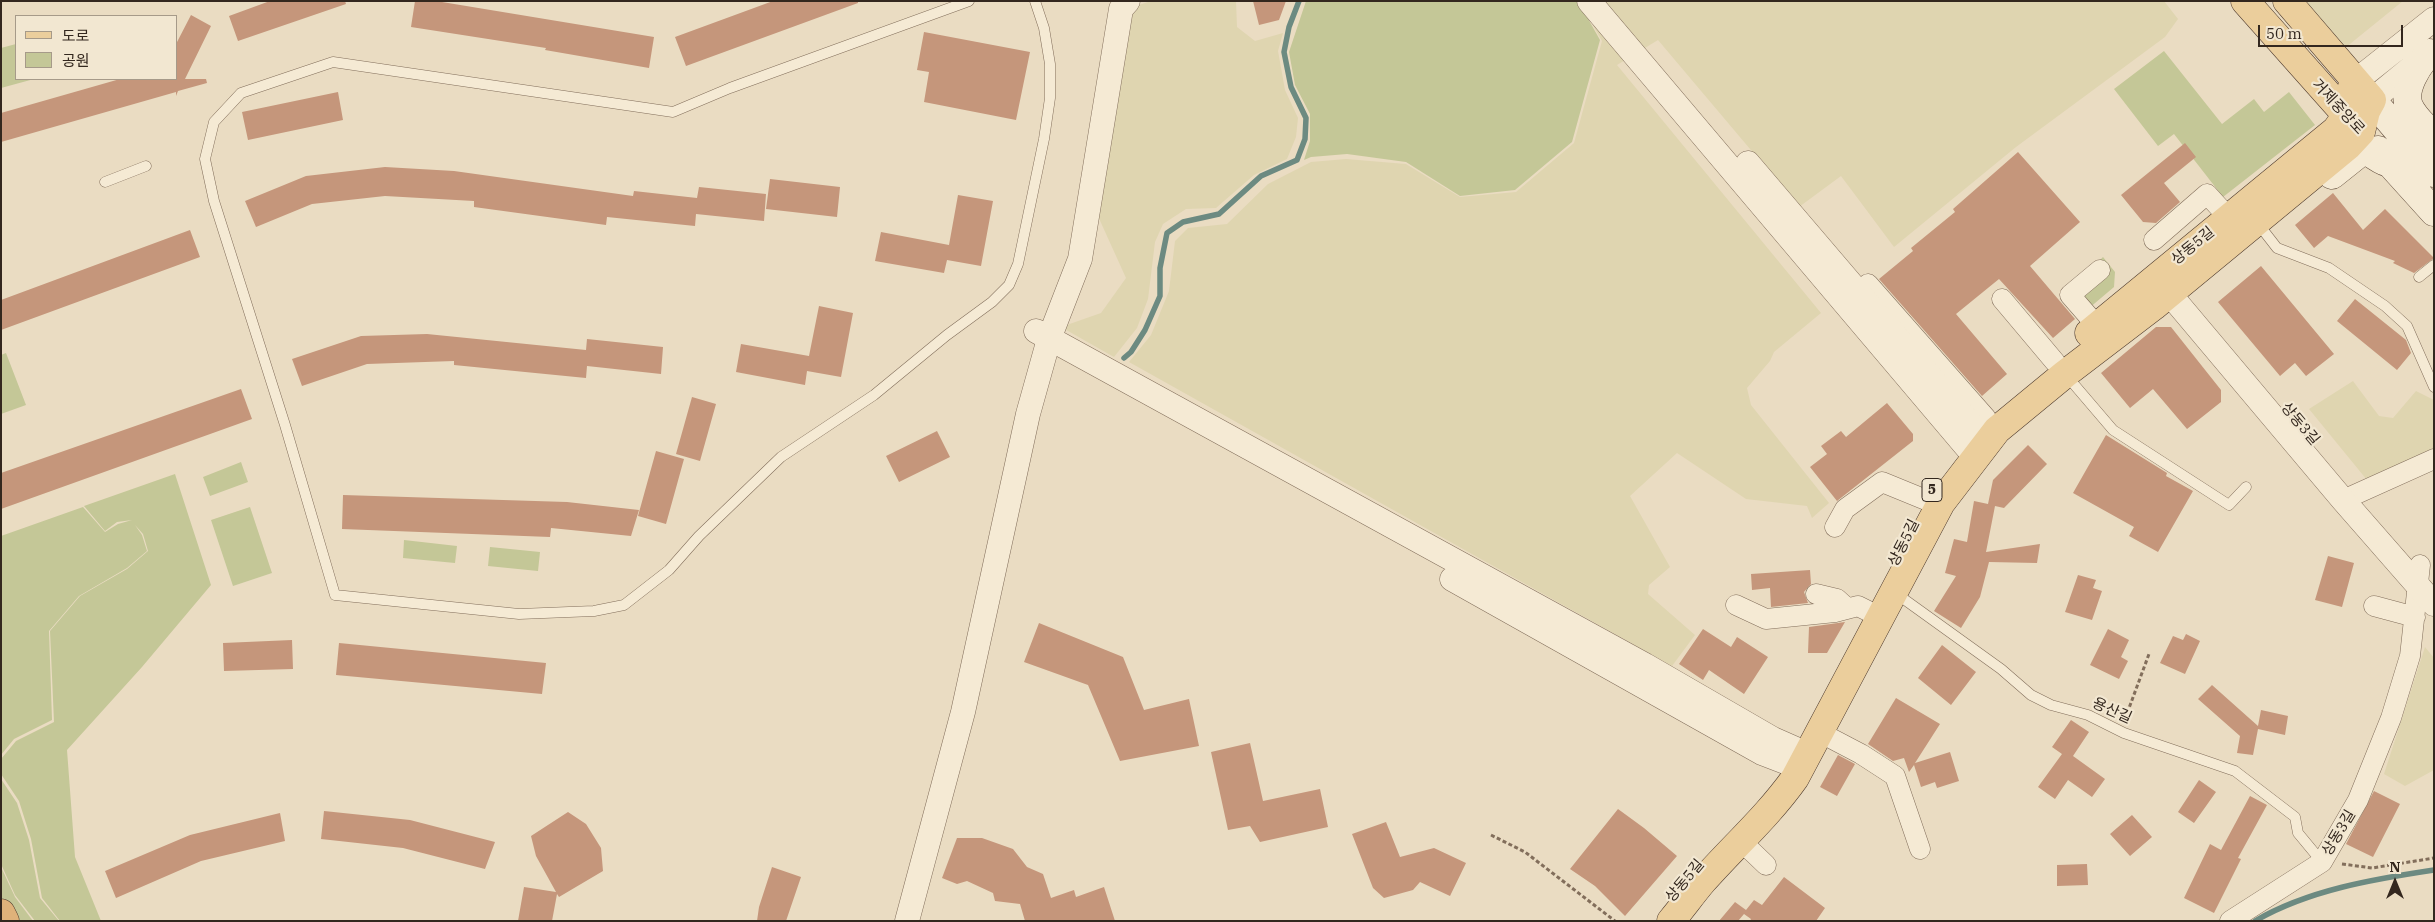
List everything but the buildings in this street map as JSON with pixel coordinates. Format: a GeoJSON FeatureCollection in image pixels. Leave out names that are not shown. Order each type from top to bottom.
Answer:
{"type":"FeatureCollection","features":[{"type":"Feature","properties":{"kind":"highway"},"geometry":{"type":"LineString","coordinates":[[1,913],[5,921]]}},
{"type":"Feature","properties":{"kind":"main road","name":"거제중앙로"},"geometry":{"type":"LineString","coordinates":[[2245,1],[2298,64],[2434,212]]}},
{"type":"Feature","properties":{"kind":"main road","name":"거제중앙로"},"geometry":{"type":"LineString","coordinates":[[2287,1],[2434,173]]}},
{"type":"Feature","properties":{"kind":"main road"},"geometry":{"type":"LineString","coordinates":[[2431,51],[2419,64],[2408,95],[2408,105],[2434,137]]}},
{"type":"Feature","properties":{"kind":"main road"},"geometry":{"type":"LineString","coordinates":[[2298,64],[2301,78],[2331,113],[2331,123],[2322,154]]}},
{"type":"Feature","properties":{"kind":"main road"},"geometry":{"type":"LineString","coordinates":[[2322,154],[2336,130],[2354,125],[2352,87],[2364,90]]}},
{"type":"Feature","properties":{"kind":"main road"},"geometry":{"type":"LineString","coordinates":[[2172,283],[2197,282],[2362,151],[2390,163]]}},
{"type":"Feature","properties":{"kind":"main road","name":"상동5길"},"geometry":{"type":"LineString","coordinates":[[2060,368],[2097,326],[2172,283],[2228,217],[2322,154]]}},
{"type":"Feature","properties":{"kind":"main road","name":"상동5길"},"geometry":{"type":"LineString","coordinates":[[1672,921],[1703,881],[1742,842],[1782,796],[1858,609],[1888,590],[1926,500],[1977,438],[2060,368],[2172,283],[2322,154]]}},
{"type":"Feature","properties":{"kind":"main road","name":"상동5길"},"geometry":{"type":"LineString","coordinates":[[1652,921],[1691,872],[1801,753],[1888,590],[1941,503],[1977,438]]}},
{"type":"Feature","properties":{"kind":"street"},"geometry":{"type":"LineString","coordinates":[[890,921],[950,711],[1012,416],[1040,342],[1065,255],[1091,117],[1108,1]]}},
{"type":"Feature","properties":{"kind":"street"},"geometry":{"type":"LineString","coordinates":[[907,921],[963,712],[1028,414],[1040,342],[1080,259],[1121,9],[1128,1]]}},
{"type":"Feature","properties":{"kind":"street"},"geometry":{"type":"LineString","coordinates":[[1589,1],[1977,438]]}},
{"type":"Feature","properties":{"kind":"street"},"geometry":{"type":"LineString","coordinates":[[1610,1],[1977,438]]}},
{"type":"Feature","properties":{"kind":"street"},"geometry":{"type":"LineString","coordinates":[[2364,90],[2434,19]]}},
{"type":"Feature","properties":{"kind":"street"},"geometry":{"type":"LineString","coordinates":[[2364,90],[2431,51]]}},
{"type":"Feature","properties":{"kind":"street"},"geometry":{"type":"LineString","coordinates":[[2154,240],[2207,194],[2228,217]]}},
{"type":"Feature","properties":{"kind":"street"},"geometry":{"type":"LineString","coordinates":[[2097,326],[2070,295],[2100,270]]}},
{"type":"Feature","properties":{"kind":"street","name":"상동3길"},"geometry":{"type":"LineString","coordinates":[[2172,283],[2355,501],[2424,577],[2424,610],[2391,718],[2358,800],[2322,862],[2230,921]]}},
{"type":"Feature","properties":{"kind":"street"},"geometry":{"type":"LineString","coordinates":[[1868,284],[1977,438]]}},
{"type":"Feature","properties":{"kind":"street"},"geometry":{"type":"LineString","coordinates":[[2002,299],[2060,368]]}},
{"type":"Feature","properties":{"kind":"street"},"geometry":{"type":"LineString","coordinates":[[1040,342],[1638,662],[1772,739],[1801,753],[1861,754],[1895,776],[1920,849]]}},
{"type":"Feature","properties":{"kind":"street"},"geometry":{"type":"LineString","coordinates":[[2355,501],[2434,459]]}},
{"type":"Feature","properties":{"kind":"street"},"geometry":{"type":"LineString","coordinates":[[2355,501],[2434,472]]}},
{"type":"Feature","properties":{"kind":"street"},"geometry":{"type":"LineString","coordinates":[[1835,527],[1846,509],[1882,482],[1926,500]]}},
{"type":"Feature","properties":{"kind":"street"},"geometry":{"type":"LineString","coordinates":[[1816,594],[1837,599],[1858,609]]}},
{"type":"Feature","properties":{"kind":"street"},"geometry":{"type":"LineString","coordinates":[[1736,605],[1766,619],[1858,609]]}},
{"type":"Feature","properties":{"kind":"street"},"geometry":{"type":"LineString","coordinates":[[2374,606],[2424,610]]}},
{"type":"Feature","properties":{"kind":"street"},"geometry":{"type":"LineString","coordinates":[[1742,842],[1766,865]]}},
{"type":"Feature","properties":{"kind":"lane"},"geometry":{"type":"LineString","coordinates":[[969,1],[730,88],[673,112],[333,62],[241,93],[214,122],[205,159],[208,176],[336,595],[519,614],[594,611],[624,605],[669,570],[699,536],[781,457],[874,395],[947,335],[992,302],[1010,285],[1018,264],[1050,98],[1050,64],[1044,28],[1035,1]]}},
{"type":"Feature","properties":{"kind":"lane"},"geometry":{"type":"LineString","coordinates":[[105,182],[146,166]]}},
{"type":"Feature","properties":{"kind":"lane"},"geometry":{"type":"LineString","coordinates":[[2263,230],[2277,248],[2329,268],[2385,306],[2407,326],[2434,387]]}},
{"type":"Feature","properties":{"kind":"lane"},"geometry":{"type":"LineString","coordinates":[[2419,277],[2434,265]]}},
{"type":"Feature","properties":{"kind":"lane"},"geometry":{"type":"LineString","coordinates":[[2060,368],[2113,430],[2229,505],[2246,487]]}},
{"type":"Feature","properties":{"kind":"lane","name":"용산길"},"geometry":{"type":"LineString","coordinates":[[1888,590],[2001,669],[2031,695],[2051,705],[2088,715],[2120,731],[2235,771],[2295,817],[2298,833],[2322,862]]}},
{"type":"Feature","properties":{"kind":"path"},"geometry":{"type":"LineString","coordinates":[[2120,731],[2149,654]]}},
{"type":"Feature","properties":{"kind":"path"},"geometry":{"type":"LineString","coordinates":[[1491,835],[1525,852],[1615,921]]}},
{"type":"Feature","properties":{"kind":"path"},"geometry":{"type":"LineString","coordinates":[[2322,862],[2372,868],[2434,858]]}},
{"type":"Feature","properties":{"kind":"shaded area"},"geometry":{"type":"Polygon","coordinates":[[[1151,1],[1236,1],[1237,27],[1255,41],[1283,33],[1278,51],[1285,90],[1298,118],[1296,137],[1287,159],[1254,175],[1216,208],[1186,209],[1163,224],[1155,242],[1148,299],[1137,328],[1114,357],[1061,327],[1101,313],[1126,278],[1097,214],[1130,8],[1151,1]]]}},
{"type":"Feature","properties":{"kind":"shaded area"},"geometry":{"type":"Polygon","coordinates":[[[1579,1],[2164,1],[2178,19],[2165,37],[2016,147],[1894,247],[1841,176],[1799,207],[1658,40],[1617,65],[1821,313],[1774,352],[1770,361],[1747,388],[1751,405],[1829,503],[1812,518],[1807,506],[1746,499],[1677,453],[1630,496],[1670,567],[1649,585],[1648,594],[1695,635],[1672,666],[1129,362],[1151,335],[1169,291],[1175,241],[1188,228],[1227,224],[1268,184],[1311,162],[1346,159],[1406,164],[1460,197],[1516,192],[1574,143],[1602,41],[1579,1]]]}},
{"type":"Feature","properties":{"kind":"shaded area"},"geometry":{"type":"Polygon","coordinates":[[[2306,1],[2403,1],[2345,48],[2306,1]]]}},
{"type":"Feature","properties":{"kind":"shaded area"},"geometry":{"type":"Polygon","coordinates":[[[2353,381],[2379,416],[2393,418],[2416,391],[2434,400],[2434,448],[2367,480],[2309,409],[2353,381]]]}},
{"type":"Feature","properties":{"kind":"shaded area"},"geometry":{"type":"Polygon","coordinates":[[[2425,647],[2434,658],[2434,770],[2405,786],[2384,774],[2425,647]]]}},
{"type":"Feature","properties":{"kind":"green space"},"geometry":{"type":"Polygon","coordinates":[[[1306,1],[1578,1],[1600,40],[1572,142],[1515,190],[1460,196],[1406,162],[1347,154],[1311,157],[1304,160],[1310,141],[1310,114],[1295,85],[1289,52],[1306,1]]]}},
{"type":"Feature","properties":{"kind":"green space"},"geometry":{"type":"Polygon","coordinates":[[[15,44],[15,80],[30,80],[1,88],[1,48],[15,44]]]}},
{"type":"Feature","properties":{"kind":"green space"},"geometry":{"type":"Polygon","coordinates":[[[2164,51],[2222,124],[2254,99],[2264,112],[2289,92],[2315,125],[2223,197],[2174,134],[2158,146],[2114,89],[2164,51]]]}},
{"type":"Feature","properties":{"kind":"green space"},"geometry":{"type":"Polygon","coordinates":[[[2103,257],[2115,272],[2114,287],[2088,309],[2079,298],[2098,262],[2103,257]]]}},
{"type":"Feature","properties":{"kind":"green space"},"geometry":{"type":"Polygon","coordinates":[[[6,353],[26,405],[1,414],[1,355],[6,353]]]}},
{"type":"Feature","properties":{"kind":"green space"},"geometry":{"type":"Polygon","coordinates":[[[241,462],[248,482],[210,496],[203,477],[241,462]]]}},
{"type":"Feature","properties":{"kind":"green space"},"geometry":{"type":"Polygon","coordinates":[[[175,474],[211,585],[142,667],[67,750],[75,857],[101,921],[60,921],[42,898],[31,839],[19,801],[1,774],[1,759],[16,741],[54,722],[50,631],[80,596],[127,569],[148,551],[143,534],[135,525],[142,535],[147,551],[127,568],[79,596],[49,631],[52,720],[14,739],[1,755],[1,536],[83,507],[105,532],[118,524],[132,520],[117,522],[105,531],[84,506],[175,474]]]}},
{"type":"Feature","properties":{"kind":"green space"},"geometry":{"type":"Polygon","coordinates":[[[250,507],[272,573],[233,586],[211,520],[250,507]]]}},
{"type":"Feature","properties":{"kind":"green space"},"geometry":{"type":"Polygon","coordinates":[[[404,540],[457,546],[455,563],[403,558],[404,540]]]}},
{"type":"Feature","properties":{"kind":"green space"},"geometry":{"type":"Polygon","coordinates":[[[490,547],[540,552],[538,571],[488,566],[490,547]]]}},
{"type":"Feature","properties":{"kind":"green space"},"geometry":{"type":"Polygon","coordinates":[[[1,779],[17,803],[29,840],[40,898],[59,921],[35,921],[15,895],[1,864],[1,779]]]}},
{"type":"Feature","properties":{"kind":"green space"},"geometry":{"type":"Polygon","coordinates":[[[1,867],[15,897],[33,921],[13,921],[1,896],[1,867]]]}},
{"type":"Feature","properties":{"kind":"waterway"},"geometry":{"type":"LineString","coordinates":[[1124,358],[1131,352],[1145,330],[1160,296],[1160,268],[1167,233],[1183,222],[1219,214],[1261,176],[1297,160],[1305,139],[1306,118],[1291,87],[1284,52],[1289,27],[1299,1]]}},
{"type":"Feature","properties":{"kind":"waterway"},"geometry":{"type":"LineString","coordinates":[[2255,921],[2297,901],[2342,887],[2434,870]]}}]}
